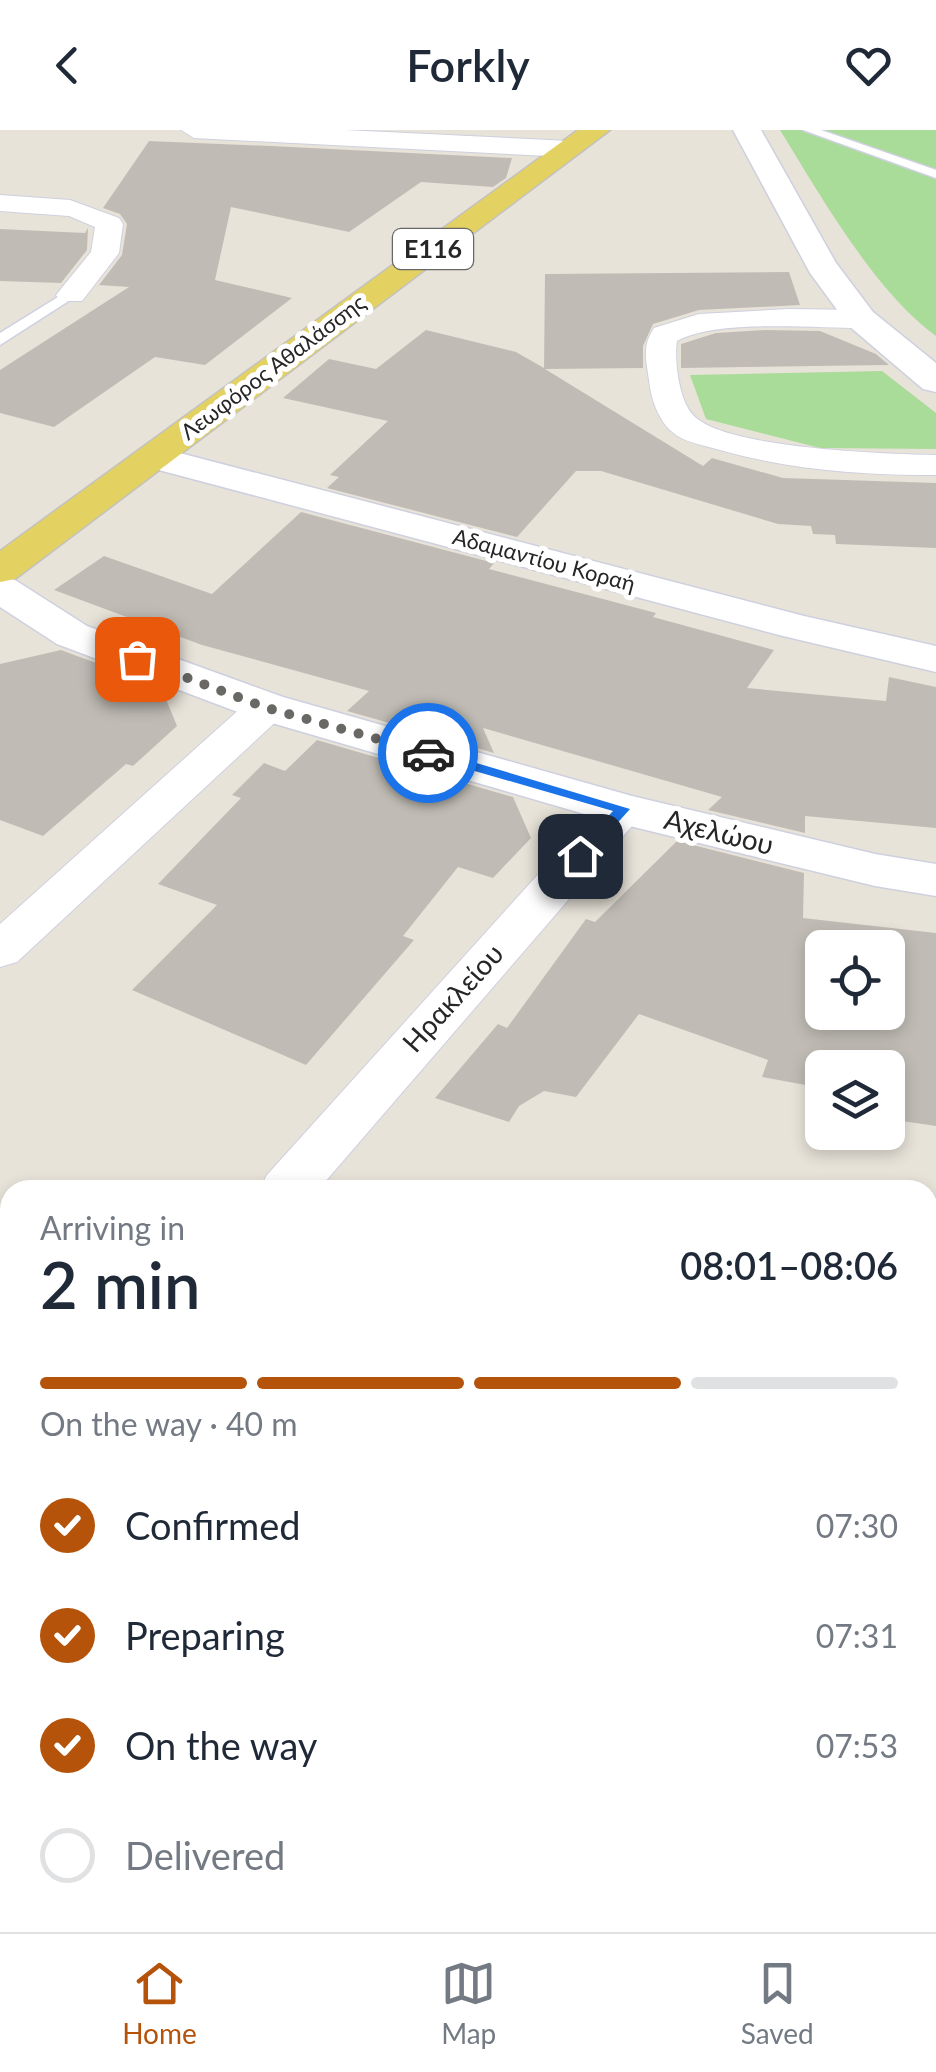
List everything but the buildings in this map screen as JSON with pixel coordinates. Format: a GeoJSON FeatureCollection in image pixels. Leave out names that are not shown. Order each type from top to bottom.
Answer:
{"type":"FeatureCollection","features":[{"type":"Feature","properties":{"kind":"main road","name":"Λεωφόρος Αθαλάσσης"},"geometry":{"type":"LineString","coordinates":[[0,570],[596,130]]}},
{"type":"Feature","properties":{"kind":"street"},"geometry":{"type":"LineString","coordinates":[[194,130],[569,149]]}},
{"type":"Feature","properties":{"kind":"street"},"geometry":{"type":"LineString","coordinates":[[748,130],[821,266],[861,319],[936,382]]}},
{"type":"Feature","properties":{"kind":"street"},"geometry":{"type":"LineString","coordinates":[[0,202],[69,207],[93,213],[109,224],[106,253],[71,295]]}},
{"type":"Feature","properties":{"kind":"street"},"geometry":{"type":"LineString","coordinates":[[861,319],[717,320],[684,324],[666,333],[660,342],[667,394],[675,413],[688,428],[784,456],[874,465],[936,465]]}},
{"type":"Feature","properties":{"kind":"street","name":"Αδαμαντίου Κοραή"},"geometry":{"type":"LineString","coordinates":[[153,457],[798,627],[936,659]]}},
{"type":"Feature","properties":{"kind":"street","name":"Αχελώου"},"geometry":{"type":"LineString","coordinates":[[0,589],[72,635],[267,708],[622,809],[875,870],[936,880]]}},
{"type":"Feature","properties":{"kind":"street"},"geometry":{"type":"LineString","coordinates":[[0,951],[267,708]]}},
{"type":"Feature","properties":{"kind":"street","name":"Ηρακλείου"},"geometry":{"type":"LineString","coordinates":[[295,1180],[622,809]]}},
{"type":"Feature","properties":{"kind":"lane"},"geometry":{"type":"LineString","coordinates":[[809,130],[936,174]]}},
{"type":"Feature","properties":{"kind":"lane"},"geometry":{"type":"LineString","coordinates":[[0,340],[71,295]]}},
{"type":"Feature","properties":{"kind":"green space"},"geometry":{"type":"Polygon","coordinates":[[[780,130],[936,130],[936,336],[913,317],[870,269],[780,130]]]}},
{"type":"Feature","properties":{"kind":"green space"},"geometry":{"type":"Polygon","coordinates":[[[882,371],[936,413],[936,449],[820,448],[706,419],[690,375],[882,371]]]}},
{"type":"Feature","properties":{"kind":"way so far"},"geometry":{"type":"LineString","coordinates":[[137,659],[267,708],[428,753]]}},
{"type":"Feature","properties":{"kind":"route"},"geometry":{"type":"LineString","coordinates":[[428,753],[622,809],[580,856]]}}]}
